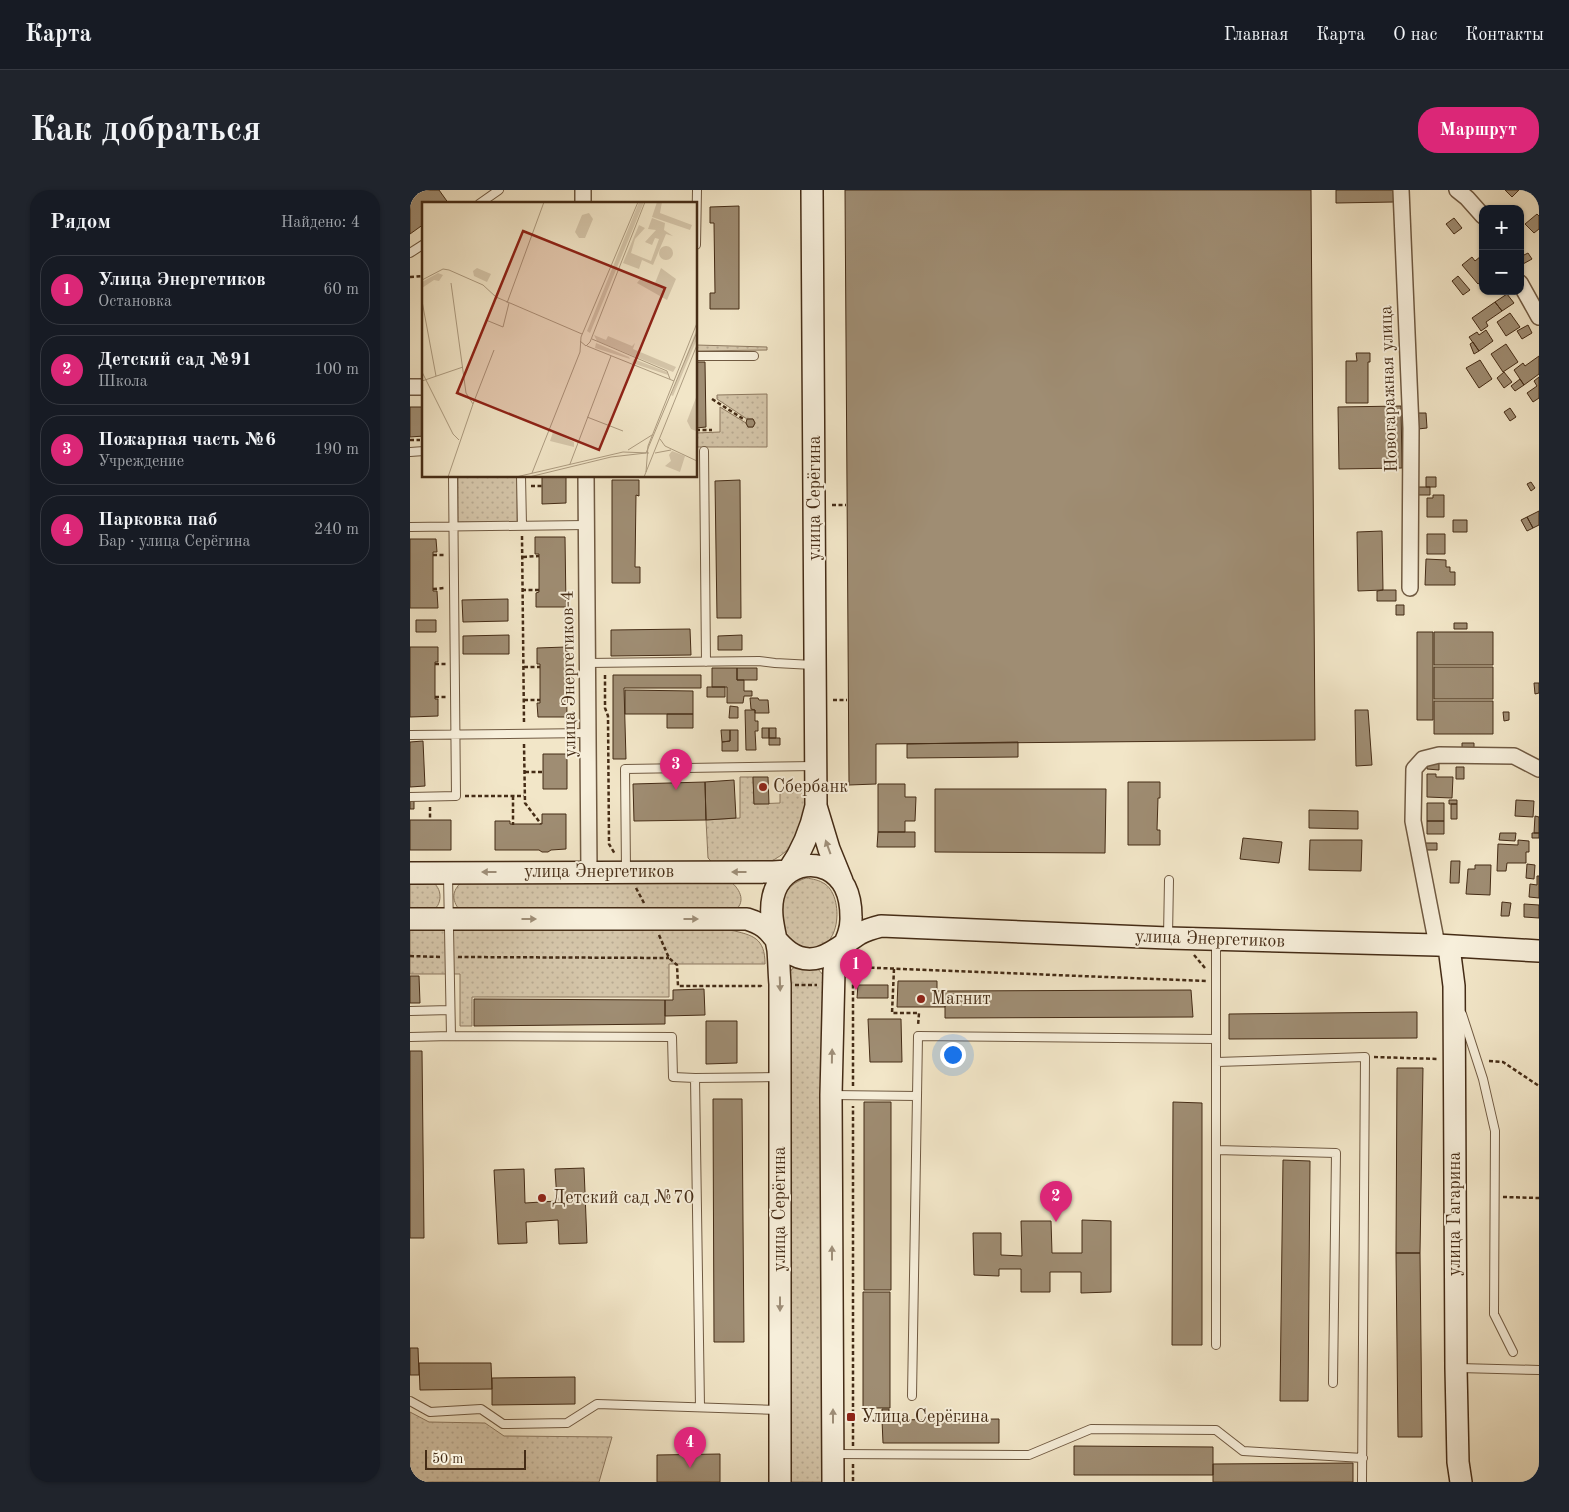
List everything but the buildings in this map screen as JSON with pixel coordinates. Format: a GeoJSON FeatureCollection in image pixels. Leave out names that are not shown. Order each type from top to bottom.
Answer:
{"type":"FeatureCollection","features":[{"type":"Feature","properties":{"kind":"main road","name":"улица Серёгина"},"geometry":{"type":"LineString","coordinates":[[812,190],[816,806]]}},
{"type":"Feature","properties":{"kind":"main road"},"geometry":{"type":"LineString","coordinates":[[774,936],[771,910],[773,895],[779,883],[799,856],[814,818],[816,806]]}},
{"type":"Feature","properties":{"kind":"main road"},"geometry":{"type":"LineString","coordinates":[[816,806],[829,849],[845,886],[862,914],[869,921],[881,926]]}},
{"type":"Feature","properties":{"kind":"main road"},"geometry":{"type":"LineString","coordinates":[[788,871],[802,866],[820,866],[833,873],[845,886],[851,918],[846,943],[837,958],[834,971],[831,1095],[843,1454],[832,1482]]}},
{"type":"Feature","properties":{"kind":"main road","name":"улица Энергетиков"},"geometry":{"type":"LineString","coordinates":[[410,873],[788,871]]}},
{"type":"Feature","properties":{"kind":"main road"},"geometry":{"type":"LineString","coordinates":[[410,919],[746,919],[759,923],[795,956],[811,958],[825,956],[836,951],[868,929],[881,926]]}},
{"type":"Feature","properties":{"kind":"main road","name":"улица Энергетиков"},"geometry":{"type":"LineString","coordinates":[[881,926],[1216,940],[1443,946],[1539,952]]}},
{"type":"Feature","properties":{"kind":"main road","name":"улица Серёгина"},"geometry":{"type":"LineString","coordinates":[[774,936],[778,949],[780,984],[780,1482]]}},
{"type":"Feature","properties":{"kind":"main road","name":"улица Гагарина"},"geometry":{"type":"LineString","coordinates":[[1443,946],[1454,986],[1456,1368],[1458,1462],[1461,1482]]}},
{"type":"Feature","properties":{"kind":"street","name":"Новогаражная улица"},"geometry":{"type":"LineString","coordinates":[[1401,190],[1411,428],[1410,588]]}},
{"type":"Feature","properties":{"kind":"street"},"geometry":{"type":"LineString","coordinates":[[1457,190],[1479,212]]}},
{"type":"Feature","properties":{"kind":"street"},"geometry":{"type":"LineString","coordinates":[[1524,290],[1539,317]]}},
{"type":"Feature","properties":{"kind":"street","name":"улица Энергетиков-4"},"geometry":{"type":"LineString","coordinates":[[586,478],[590,872]]}},
{"type":"Feature","properties":{"kind":"street"},"geometry":{"type":"LineString","coordinates":[[1443,946],[1418,853],[1413,820],[1414,769],[1423,759],[1439,755],[1514,756],[1539,769]]}},
{"type":"Feature","properties":{"kind":"lane"},"geometry":{"type":"LineString","coordinates":[[482,202],[499,190]]}},
{"type":"Feature","properties":{"kind":"lane"},"geometry":{"type":"LineString","coordinates":[[410,253],[422,245]]}},
{"type":"Feature","properties":{"kind":"lane"},"geometry":{"type":"LineString","coordinates":[[698,356],[754,356]]}},
{"type":"Feature","properties":{"kind":"lane"},"geometry":{"type":"LineString","coordinates":[[704,451],[706,662]]}},
{"type":"Feature","properties":{"kind":"lane"},"geometry":{"type":"LineString","coordinates":[[410,796],[456,796],[453,478]]}},
{"type":"Feature","properties":{"kind":"lane"},"geometry":{"type":"LineString","coordinates":[[521,478],[522,526]]}},
{"type":"Feature","properties":{"kind":"lane"},"geometry":{"type":"LineString","coordinates":[[410,527],[586,525]]}},
{"type":"Feature","properties":{"kind":"lane"},"geometry":{"type":"LineString","coordinates":[[588,663],[759,661],[775,664],[816,665]]}},
{"type":"Feature","properties":{"kind":"lane"},"geometry":{"type":"LineString","coordinates":[[410,735],[588,733]]}},
{"type":"Feature","properties":{"kind":"lane"},"geometry":{"type":"LineString","coordinates":[[626,873],[625,769],[816,766]]}},
{"type":"Feature","properties":{"kind":"lane"},"geometry":{"type":"LineString","coordinates":[[448,872],[451,1036]]}},
{"type":"Feature","properties":{"kind":"lane"},"geometry":{"type":"LineString","coordinates":[[1168,880],[1174,938]]}},
{"type":"Feature","properties":{"kind":"lane"},"geometry":{"type":"LineString","coordinates":[[1216,940],[1216,1345]]}},
{"type":"Feature","properties":{"kind":"lane"},"geometry":{"type":"LineString","coordinates":[[1454,986],[1482,1079],[1495,1131],[1494,1314],[1513,1352]]}},
{"type":"Feature","properties":{"kind":"lane"},"geometry":{"type":"LineString","coordinates":[[410,1010],[450,1010]]}},
{"type":"Feature","properties":{"kind":"lane"},"geometry":{"type":"LineString","coordinates":[[912,1396],[918,1036],[1216,1039]]}},
{"type":"Feature","properties":{"kind":"lane"},"geometry":{"type":"LineString","coordinates":[[410,1037],[672,1037],[672,1078],[781,1076]]}},
{"type":"Feature","properties":{"kind":"lane"},"geometry":{"type":"LineString","coordinates":[[1217,1062],[1365,1057],[1362,1482]]}},
{"type":"Feature","properties":{"kind":"lane"},"geometry":{"type":"LineString","coordinates":[[695,1078],[700,1407]]}},
{"type":"Feature","properties":{"kind":"lane"},"geometry":{"type":"LineString","coordinates":[[831,1095],[917,1096]]}},
{"type":"Feature","properties":{"kind":"lane"},"geometry":{"type":"LineString","coordinates":[[1216,1150],[1336,1153],[1333,1384]]}},
{"type":"Feature","properties":{"kind":"lane"},"geometry":{"type":"LineString","coordinates":[[1456,1368],[1539,1370]]}},
{"type":"Feature","properties":{"kind":"lane"},"geometry":{"type":"LineString","coordinates":[[410,1401],[430,1412],[481,1409],[503,1424],[567,1423],[597,1404],[780,1410]]}},
{"type":"Feature","properties":{"kind":"lane"},"geometry":{"type":"LineString","coordinates":[[843,1454],[1029,1455],[1091,1429],[1216,1430],[1242,1451],[1363,1458]]}},
{"type":"Feature","properties":{"kind":"path"},"geometry":{"type":"LineString","coordinates":[[712,399],[745,420]]}},
{"type":"Feature","properties":{"kind":"path"},"geometry":{"type":"LineString","coordinates":[[698,430],[712,430]]}},
{"type":"Feature","properties":{"kind":"path"},"geometry":{"type":"LineString","coordinates":[[832,505],[846,505]]}},
{"type":"Feature","properties":{"kind":"path"},"geometry":{"type":"LineString","coordinates":[[522,526],[525,803],[541,824]]}},
{"type":"Feature","properties":{"kind":"path"},"geometry":{"type":"LineString","coordinates":[[522,556],[539,556]]}},
{"type":"Feature","properties":{"kind":"path"},"geometry":{"type":"LineString","coordinates":[[522,590],[539,590]]}},
{"type":"Feature","properties":{"kind":"path"},"geometry":{"type":"LineString","coordinates":[[523,668],[540,667]]}},
{"type":"Feature","properties":{"kind":"path"},"geometry":{"type":"LineString","coordinates":[[605,675],[608,716],[609,844],[645,904]]}},
{"type":"Feature","properties":{"kind":"path"},"geometry":{"type":"LineString","coordinates":[[524,700],[540,700]]}},
{"type":"Feature","properties":{"kind":"path"},"geometry":{"type":"LineString","coordinates":[[833,700],[847,700]]}},
{"type":"Feature","properties":{"kind":"path"},"geometry":{"type":"LineString","coordinates":[[524,772],[543,772]]}},
{"type":"Feature","properties":{"kind":"path"},"geometry":{"type":"LineString","coordinates":[[456,796],[525,796]]}},
{"type":"Feature","properties":{"kind":"path"},"geometry":{"type":"LineString","coordinates":[[513,796],[513,824]]}},
{"type":"Feature","properties":{"kind":"path"},"geometry":{"type":"LineString","coordinates":[[657,930],[669,958],[676,965],[678,986],[761,986],[762,995]]}},
{"type":"Feature","properties":{"kind":"path"},"geometry":{"type":"LineString","coordinates":[[1174,938],[1216,981]]}},
{"type":"Feature","properties":{"kind":"path"},"geometry":{"type":"LineString","coordinates":[[410,956],[669,958]]}},
{"type":"Feature","properties":{"kind":"path"},"geometry":{"type":"LineString","coordinates":[[853,1482],[843,1454],[853,1095],[853,967],[1216,981]]}},
{"type":"Feature","properties":{"kind":"path"},"geometry":{"type":"LineString","coordinates":[[894,969],[892,1013],[918,1013],[918,1036]]}},
{"type":"Feature","properties":{"kind":"path"},"geometry":{"type":"LineString","coordinates":[[788,985],[824,985]]}},
{"type":"Feature","properties":{"kind":"path"},"geometry":{"type":"LineString","coordinates":[[1365,1057],[1454,1059]]}},
{"type":"Feature","properties":{"kind":"path"},"geometry":{"type":"LineString","coordinates":[[1503,1062],[1539,1086]]}},
{"type":"Feature","properties":{"kind":"path"},"geometry":{"type":"LineString","coordinates":[[1494,1197],[1539,1198]]}},
{"type":"Feature","properties":{"kind":"shaded area"},"geometry":{"type":"Polygon","coordinates":[[[698,345],[767,347],[767,350],[698,351],[698,345]]]}},
{"type":"Feature","properties":{"kind":"shaded area"},"geometry":{"type":"Polygon","coordinates":[[[767,394],[767,447],[698,447],[698,433],[720,432],[720,407],[746,423],[748,427],[753,427],[755,423],[753,419],[747,419],[717,399],[717,395],[767,394]]]}},
{"type":"Feature","properties":{"kind":"shaded area"},"geometry":{"type":"Polygon","coordinates":[[[458,478],[517,478],[517,522],[458,522],[458,478]]]}},
{"type":"Feature","properties":{"kind":"shaded area"},"geometry":{"type":"Polygon","coordinates":[[[740,777],[753,777],[754,804],[780,803],[780,790],[808,789],[806,813],[798,835],[784,853],[763,864],[745,865],[712,862],[708,858],[706,820],[740,818],[740,777]]]}},
{"type":"Feature","properties":{"kind":"shaded area"},"geometry":{"type":"Polygon","coordinates":[[[806,878],[825,884],[832,891],[836,902],[837,915],[831,938],[823,946],[812,949],[797,945],[789,940],[783,931],[781,919],[782,904],[787,891],[798,881],[806,878]]]}},
{"type":"Feature","properties":{"kind":"shaded area"},"geometry":{"type":"Polygon","coordinates":[[[410,880],[426,880],[435,884],[440,896],[435,909],[426,913],[410,913],[410,880]]]}},
{"type":"Feature","properties":{"kind":"shaded area"},"geometry":{"type":"Polygon","coordinates":[[[463,881],[731,882],[740,893],[741,900],[738,908],[734,911],[458,908],[454,901],[454,894],[457,887],[463,881]]]}},
{"type":"Feature","properties":{"kind":"shaded area"},"geometry":{"type":"Polygon","coordinates":[[[410,930],[730,930],[756,939],[763,948],[765,964],[669,964],[669,997],[472,997],[472,1026],[460,1026],[460,974],[410,974],[410,930]]]}},
{"type":"Feature","properties":{"kind":"shaded area"},"geometry":{"type":"Polygon","coordinates":[[[799,965],[813,966],[823,975],[826,1482],[789,1482],[788,976],[792,969],[799,965]]]}},
{"type":"Feature","properties":{"kind":"shaded area"},"geometry":{"type":"Polygon","coordinates":[[[410,1412],[429,1422],[485,1423],[504,1436],[612,1437],[599,1482],[410,1482],[410,1412]]]}},
{"type":"Feature","properties":{"kind":"place","name":"Сбербанк"},"geometry":{"type":"Point","coordinates":[763,787]}},
{"type":"Feature","properties":{"kind":"place","name":"Пожарная часть №6"},"geometry":{"type":"Point","coordinates":[676,790]}},
{"type":"Feature","properties":{"kind":"place","name":"Улица Энергетиков"},"geometry":{"type":"Point","coordinates":[856,990]}},
{"type":"Feature","properties":{"kind":"place","name":"Магнит"},"geometry":{"type":"Point","coordinates":[921,999]}},
{"type":"Feature","properties":{"kind":"place","name":"Детский сад №70"},"geometry":{"type":"Point","coordinates":[542,1198]}},
{"type":"Feature","properties":{"kind":"place","name":"Детский сад №91"},"geometry":{"type":"Point","coordinates":[1056,1222]}},
{"type":"Feature","properties":{"kind":"place","name":"Улица Серёгина"},"geometry":{"type":"Point","coordinates":[851,1417]}},
{"type":"Feature","properties":{"kind":"place","name":"Парковка паб"},"geometry":{"type":"Point","coordinates":[690,1468]}}]}
